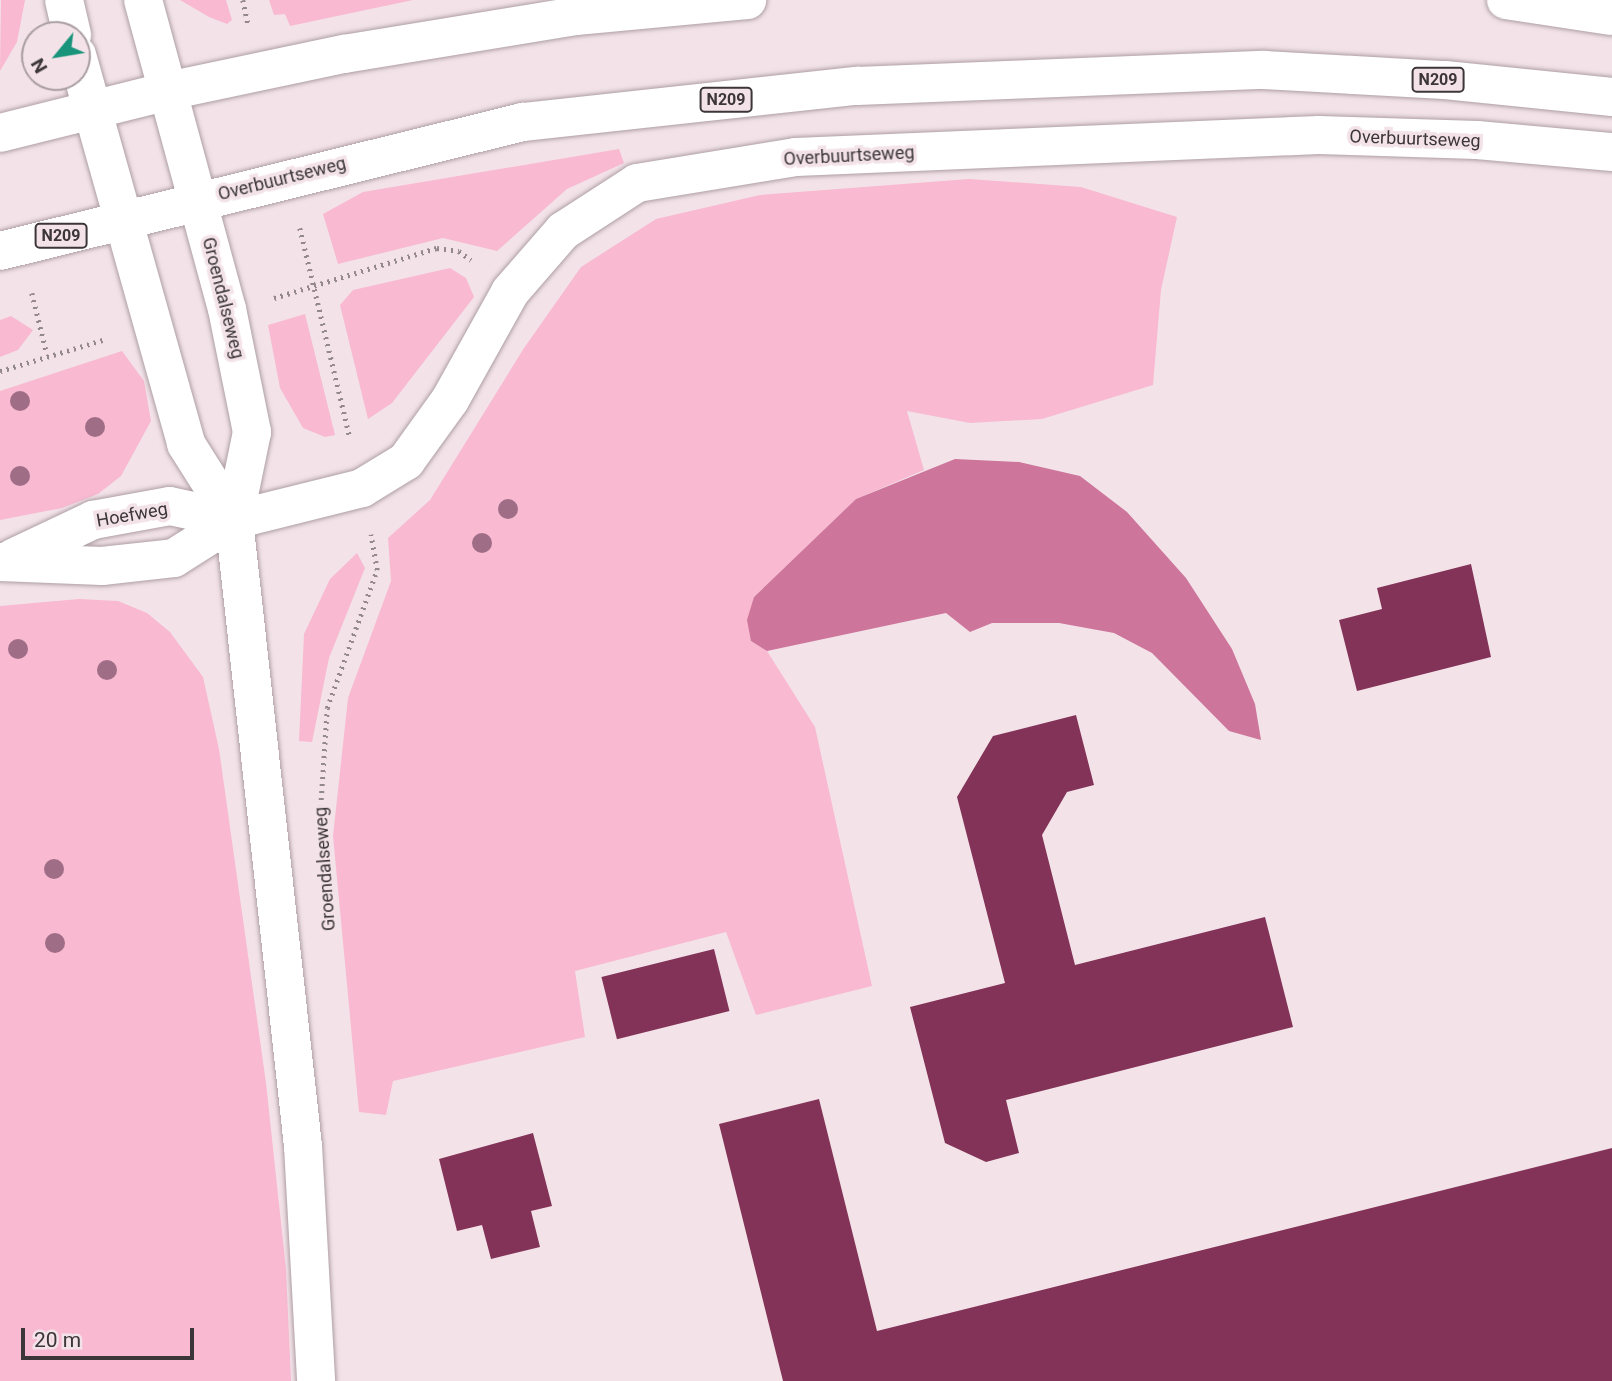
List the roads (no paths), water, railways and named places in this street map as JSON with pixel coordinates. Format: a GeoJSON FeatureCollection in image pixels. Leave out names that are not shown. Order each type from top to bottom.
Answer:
{"type":"FeatureCollection","features":[{"type":"Feature","properties":{"kind":"street"},"geometry":{"type":"LineString","coordinates":[[64,0],[69,21]]}},
{"type":"Feature","properties":{"kind":"street","name":"Groendalseweg"},"geometry":{"type":"LineString","coordinates":[[144,0],[198,200],[253,432],[234,520],[303,1146],[316,1381]]}},
{"type":"Feature","properties":{"kind":"street"},"geometry":{"type":"LineString","coordinates":[[0,133],[89,109],[344,54],[576,16],[747,0]]}},
{"type":"Feature","properties":{"kind":"street"},"geometry":{"type":"LineString","coordinates":[[1506,0],[1612,16]]}},
{"type":"Feature","properties":{"kind":"street","name":"Overbuurtseweg"},"geometry":{"type":"LineString","coordinates":[[122,220],[523,122],[857,86],[1264,70],[1445,80],[1612,97]]}},
{"type":"Feature","properties":{"kind":"street","name":"Groendalseweg"},"geometry":{"type":"LineString","coordinates":[[85,91],[186,444],[234,520]]}},
{"type":"Feature","properties":{"kind":"street","name":"Overbuurtseweg"},"geometry":{"type":"LineString","coordinates":[[234,520],[362,488],[405,461],[450,400],[510,292],[563,231],[637,183],[796,157],[1319,135],[1477,140],[1612,152]]}},
{"type":"Feature","properties":{"kind":"street","name":"N209"},"geometry":{"type":"LineString","coordinates":[[0,251],[122,220]]}},
{"type":"Feature","properties":{"kind":"street","name":"Hoefweg"},"geometry":{"type":"LineString","coordinates":[[5,561],[93,520],[157,508],[170,506],[234,520]]}},
{"type":"Feature","properties":{"kind":"street","name":"Hoefweg"},"geometry":{"type":"LineString","coordinates":[[5,561],[102,566],[174,558],[234,520]]}}]}
